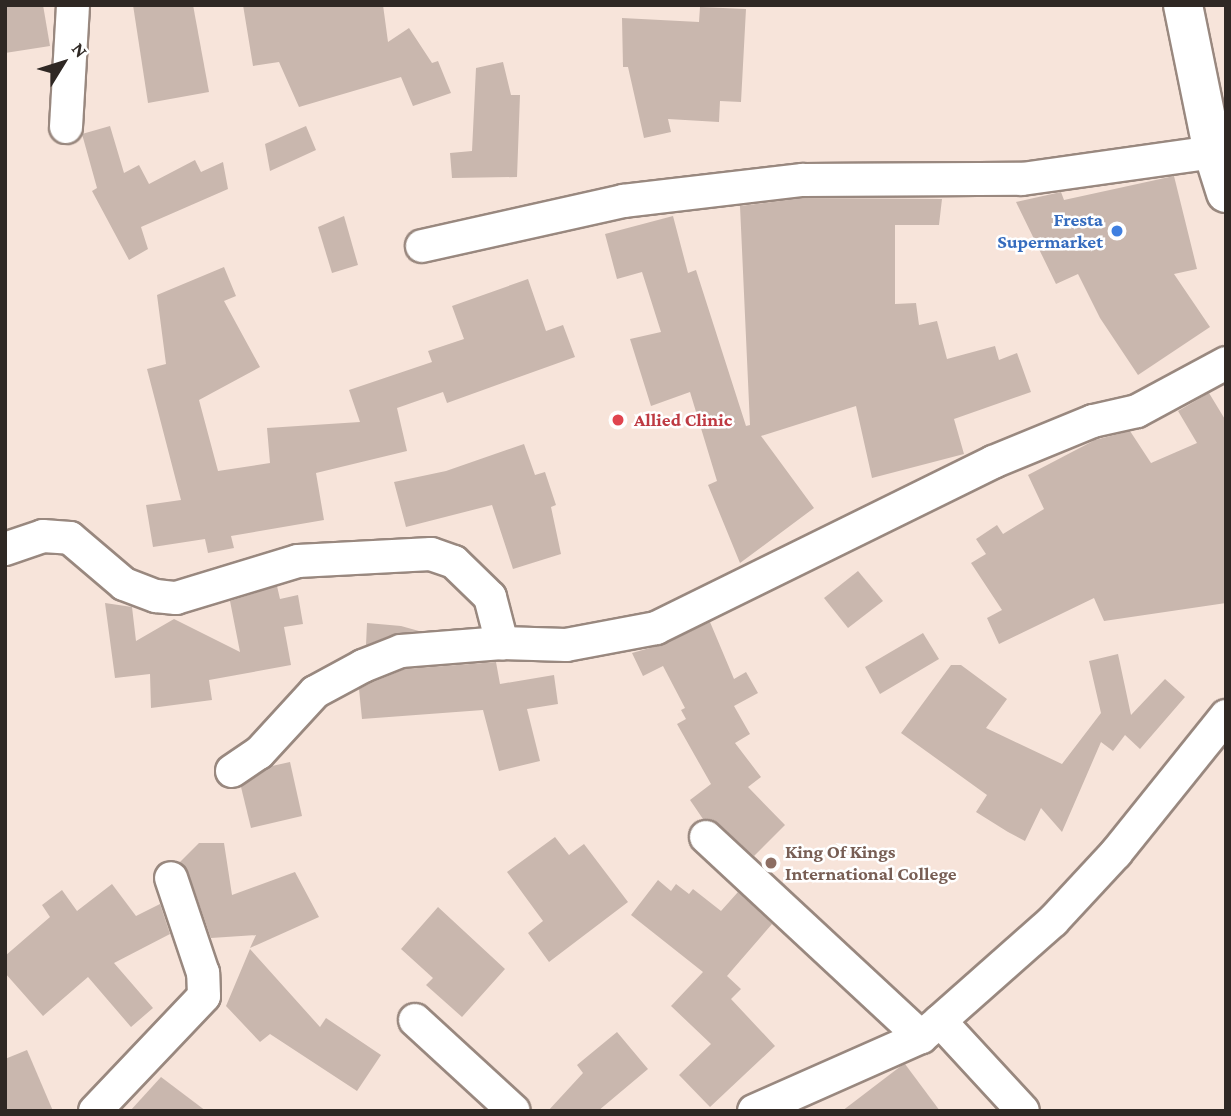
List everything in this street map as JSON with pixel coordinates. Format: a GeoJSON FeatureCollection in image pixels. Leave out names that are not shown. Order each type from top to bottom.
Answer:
{"type":"FeatureCollection","features":[{"type":"Feature","properties":{"kind":"street"},"geometry":{"type":"LineString","coordinates":[[66,127],[73,5]]}},
{"type":"Feature","properties":{"kind":"street"},"geometry":{"type":"LineString","coordinates":[[1183,5],[1213,152],[1226,193]]}},
{"type":"Feature","properties":{"kind":"street"},"geometry":{"type":"LineString","coordinates":[[422,246],[623,201],[803,180],[1022,179],[1213,152]]}},
{"type":"Feature","properties":{"kind":"street"},"geometry":{"type":"LineString","coordinates":[[232,771],[259,753],[315,692],[363,666],[401,651],[502,643],[566,645],[656,628],[993,462],[1093,421],[1137,411],[1226,363]]}},
{"type":"Feature","properties":{"kind":"street"},"geometry":{"type":"LineString","coordinates":[[5,549],[43,536],[70,538],[124,584],[156,596],[176,598],[298,561],[431,554],[454,562],[490,597],[502,643]]}},
{"type":"Feature","properties":{"kind":"street"},"geometry":{"type":"LineString","coordinates":[[754,1111],[930,1029],[1045,929],[1116,853],[1226,716]]}},
{"type":"Feature","properties":{"kind":"street"},"geometry":{"type":"LineString","coordinates":[[706,838],[1023,1111]]}},
{"type":"Feature","properties":{"kind":"street"},"geometry":{"type":"LineString","coordinates":[[95,1111],[204,996],[203,973],[171,878]]}},
{"type":"Feature","properties":{"kind":"street"},"geometry":{"type":"LineString","coordinates":[[415,1020],[514,1111]]}},
{"type":"Feature","properties":{"kind":"building"},"geometry":{"type":"Polygon","coordinates":[[[5,5],[43,5],[50,46],[5,53],[5,5]]]}},
{"type":"Feature","properties":{"kind":"building"},"geometry":{"type":"Polygon","coordinates":[[[133,5],[193,5],[209,92],[148,103],[133,5]]]}},
{"type":"Feature","properties":{"kind":"building"},"geometry":{"type":"Polygon","coordinates":[[[243,5],[383,5],[388,42],[409,28],[432,63],[438,61],[451,93],[413,106],[401,77],[299,107],[279,62],[253,66],[243,5]]]}},
{"type":"Feature","properties":{"kind":"building"},"geometry":{"type":"Polygon","coordinates":[[[700,7],[746,9],[741,102],[720,101],[719,122],[668,119],[671,132],[644,138],[628,67],[623,67],[622,18],[699,22],[700,7]]]}},
{"type":"Feature","properties":{"kind":"building"},"geometry":{"type":"Polygon","coordinates":[[[503,62],[511,95],[520,95],[517,177],[452,178],[450,153],[472,151],[476,68],[503,62]]]}},
{"type":"Feature","properties":{"kind":"building"},"geometry":{"type":"Polygon","coordinates":[[[110,126],[124,173],[139,165],[149,184],[195,160],[201,172],[223,162],[228,189],[141,227],[148,249],[129,260],[92,191],[97,188],[82,134],[110,126]]]}},
{"type":"Feature","properties":{"kind":"building"},"geometry":{"type":"Polygon","coordinates":[[[306,126],[316,150],[270,171],[265,144],[306,126]]]}},
{"type":"Feature","properties":{"kind":"building"},"geometry":{"type":"Polygon","coordinates":[[[1174,176],[1197,269],[1174,274],[1210,327],[1138,375],[1100,318],[1078,274],[1056,284],[1016,202],[1061,192],[1064,200],[1174,176]]]}},
{"type":"Feature","properties":{"kind":"building"},"geometry":{"type":"Polygon","coordinates":[[[804,198],[942,199],[939,225],[895,225],[895,304],[916,303],[919,325],[937,321],[947,359],[995,346],[999,360],[1017,353],[1031,392],[954,419],[964,454],[872,478],[856,406],[761,436],[814,508],[740,563],[708,485],[717,481],[690,392],[651,406],[630,339],[661,332],[642,272],[617,279],[605,234],[673,216],[688,273],[696,270],[746,426],[750,425],[740,206],[804,198]]]}},
{"type":"Feature","properties":{"kind":"building"},"geometry":{"type":"Polygon","coordinates":[[[344,216],[358,265],[332,273],[318,227],[344,216]]]}},
{"type":"Feature","properties":{"kind":"building"},"geometry":{"type":"Polygon","coordinates":[[[224,267],[236,296],[224,301],[260,367],[199,400],[218,471],[270,463],[267,428],[360,422],[349,390],[432,362],[428,351],[464,339],[452,306],[528,279],[546,331],[563,325],[575,357],[447,403],[443,392],[397,408],[407,451],[316,473],[324,520],[231,536],[234,548],[208,553],[205,539],[153,547],[146,505],[181,500],[147,369],[166,364],[157,295],[224,267]]]}},
{"type":"Feature","properties":{"kind":"building"},"geometry":{"type":"Polygon","coordinates":[[[1209,393],[1226,421],[1226,603],[1104,621],[1094,598],[999,644],[987,618],[1002,610],[971,563],[986,554],[976,539],[997,525],[1003,534],[1044,509],[1028,475],[1095,440],[1130,431],[1151,463],[1197,443],[1178,411],[1209,393]]]}},
{"type":"Feature","properties":{"kind":"building"},"geometry":{"type":"Polygon","coordinates":[[[524,444],[535,475],[545,472],[556,505],[551,507],[561,554],[513,569],[492,505],[406,527],[394,482],[446,471],[524,444]]]}},
{"type":"Feature","properties":{"kind":"building"},"geometry":{"type":"Polygon","coordinates":[[[858,571],[883,601],[848,628],[824,598],[858,571]]]}},
{"type":"Feature","properties":{"kind":"building"},"geometry":{"type":"Polygon","coordinates":[[[277,586],[280,599],[298,595],[303,624],[284,627],[291,665],[209,680],[212,700],[151,708],[150,674],[115,678],[105,603],[132,607],[136,641],[174,619],[240,652],[230,601],[277,586]]]}},
{"type":"Feature","properties":{"kind":"building"},"geometry":{"type":"Polygon","coordinates":[[[710,622],[734,679],[746,672],[758,693],[734,706],[750,734],[735,743],[761,777],[748,787],[785,825],[754,856],[719,824],[703,819],[690,800],[711,784],[677,724],[686,719],[681,710],[685,708],[663,666],[643,676],[632,653],[664,644],[710,622]]]}},
{"type":"Feature","properties":{"kind":"building"},"geometry":{"type":"Polygon","coordinates":[[[367,623],[401,626],[419,631],[395,634],[366,645],[367,623]]]}},
{"type":"Feature","properties":{"kind":"building"},"geometry":{"type":"Polygon","coordinates":[[[923,633],[939,659],[880,694],[865,667],[923,633]]]}},
{"type":"Feature","properties":{"kind":"building"},"geometry":{"type":"Polygon","coordinates":[[[1118,654],[1131,715],[1165,679],[1185,697],[1140,749],[1125,735],[1113,751],[1101,742],[1062,832],[1041,808],[1025,841],[1008,832],[976,812],[987,795],[901,733],[951,665],[961,665],[1007,699],[986,728],[1062,764],[1101,713],[1089,661],[1118,654]]]}},
{"type":"Feature","properties":{"kind":"building"},"geometry":{"type":"Polygon","coordinates":[[[496,662],[500,684],[554,675],[558,704],[527,709],[540,761],[499,771],[483,710],[362,719],[359,689],[371,683],[405,669],[496,662]]]}},
{"type":"Feature","properties":{"kind":"building"},"geometry":{"type":"Polygon","coordinates":[[[290,762],[302,816],[251,828],[241,787],[272,766],[290,762]]]}},
{"type":"Feature","properties":{"kind":"building"},"geometry":{"type":"Polygon","coordinates":[[[555,837],[569,855],[584,844],[628,902],[549,962],[528,933],[543,921],[507,872],[555,837]]]}},
{"type":"Feature","properties":{"kind":"building"},"geometry":{"type":"Polygon","coordinates":[[[199,843],[224,843],[232,895],[295,872],[319,917],[250,948],[256,935],[211,938],[188,872],[180,862],[199,843]]]}},
{"type":"Feature","properties":{"kind":"building"},"geometry":{"type":"Polygon","coordinates":[[[658,880],[671,891],[676,884],[689,894],[693,889],[721,911],[738,892],[772,924],[727,976],[741,989],[731,999],[775,1046],[710,1107],[679,1075],[711,1044],[671,1006],[703,972],[631,915],[658,880]]]}},
{"type":"Feature","properties":{"kind":"building"},"geometry":{"type":"Polygon","coordinates":[[[112,884],[136,916],[160,904],[170,934],[114,963],[153,1008],[131,1027],[88,977],[43,1016],[5,973],[5,956],[50,917],[42,905],[62,890],[77,911],[112,884]]]}},
{"type":"Feature","properties":{"kind":"building"},"geometry":{"type":"Polygon","coordinates":[[[438,907],[505,969],[462,1017],[426,985],[433,978],[401,949],[438,907]]]}},
{"type":"Feature","properties":{"kind":"building"},"geometry":{"type":"Polygon","coordinates":[[[250,949],[320,1027],[326,1018],[381,1055],[357,1091],[270,1034],[260,1042],[226,1006],[250,949]]]}},
{"type":"Feature","properties":{"kind":"building"},"geometry":{"type":"Polygon","coordinates":[[[617,1032],[648,1069],[598,1111],[548,1111],[583,1073],[577,1065],[617,1032]]]}},
{"type":"Feature","properties":{"kind":"building"},"geometry":{"type":"Polygon","coordinates":[[[27,1050],[53,1111],[5,1111],[5,1059],[27,1050]]]}},
{"type":"Feature","properties":{"kind":"building"},"geometry":{"type":"Polygon","coordinates":[[[905,1064],[940,1111],[842,1111],[901,1066],[905,1064]]]}},
{"type":"Feature","properties":{"kind":"building"},"geometry":{"type":"Polygon","coordinates":[[[161,1077],[206,1111],[130,1111],[161,1077]]]}},
{"type":"Feature","properties":{"kind":"place","name":"Fresta Supermarket"},"geometry":{"type":"Point","coordinates":[1117,231]}},
{"type":"Feature","properties":{"kind":"place","name":"Allied Clinic"},"geometry":{"type":"Point","coordinates":[618,420]}},
{"type":"Feature","properties":{"kind":"place","name":"King Of Kings International College"},"geometry":{"type":"Point","coordinates":[771,863]}}]}
